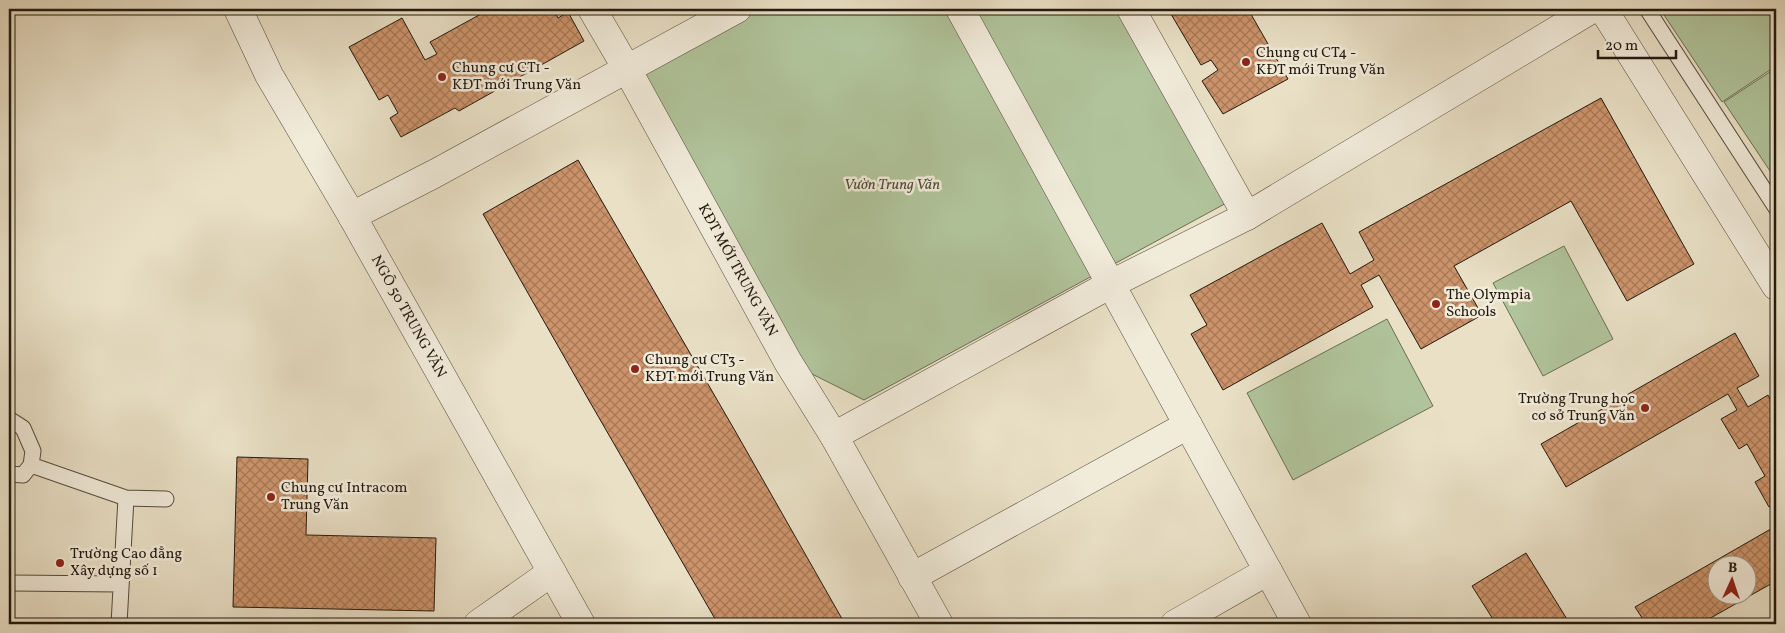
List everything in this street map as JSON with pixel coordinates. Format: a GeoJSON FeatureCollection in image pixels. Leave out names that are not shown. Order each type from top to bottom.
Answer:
{"type":"FeatureCollection","features":[{"type":"Feature","properties":{"kind":"street","name":"KĐT MỚI TRUNG VĂN"},"geometry":{"type":"LineString","coordinates":[[592,9],[788,362],[834,436],[939,624]]}},
{"type":"Feature","properties":{"kind":"street"},"geometry":{"type":"LineString","coordinates":[[352,216],[434,174],[736,9]]}},
{"type":"Feature","properties":{"kind":"street"},"geometry":{"type":"LineString","coordinates":[[960,9],[1297,624]]}},
{"type":"Feature","properties":{"kind":"street"},"geometry":{"type":"LineString","coordinates":[[1131,9],[1247,216]]}},
{"type":"Feature","properties":{"kind":"street"},"geometry":{"type":"LineString","coordinates":[[834,436],[1111,284],[1247,216],[1592,9]]}},
{"type":"Feature","properties":{"kind":"street"},"geometry":{"type":"LineString","coordinates":[[1603,9],[1776,286]]}},
{"type":"Feature","properties":{"kind":"street","name":"NGÕ 50 TRUNG VĂN"},"geometry":{"type":"LineString","coordinates":[[243,10],[269,75],[352,216],[581,624]]}},
{"type":"Feature","properties":{"kind":"street"},"geometry":{"type":"LineString","coordinates":[[912,577],[1188,425]]}},
{"type":"Feature","properties":{"kind":"street"},"geometry":{"type":"LineString","coordinates":[[1175,624],[1268,571]]}},
{"type":"Feature","properties":{"kind":"street"},"geometry":{"type":"LineString","coordinates":[[478,624],[552,572]]}},
{"type":"Feature","properties":{"kind":"lane"},"geometry":{"type":"LineString","coordinates":[[1647,9],[1776,208]]}},
{"type":"Feature","properties":{"kind":"lane"},"geometry":{"type":"LineString","coordinates":[[9,420],[23,428],[33,451],[31,465],[23,475],[9,474]]}},
{"type":"Feature","properties":{"kind":"lane"},"geometry":{"type":"LineString","coordinates":[[31,465],[126,498],[166,499]]}},
{"type":"Feature","properties":{"kind":"lane"},"geometry":{"type":"LineString","coordinates":[[119,624],[126,498]]}},
{"type":"Feature","properties":{"kind":"lane"},"geometry":{"type":"LineString","coordinates":[[9,582],[120,584]]}},
{"type":"Feature","properties":{"kind":"green space","name":"Vườn Trung Văn"},"geometry":{"type":"Polygon","coordinates":[[[736,9],[1127,9],[1230,201],[864,400],[788,362],[627,69],[736,9]]]}},
{"type":"Feature","properties":{"kind":"green space"},"geometry":{"type":"Polygon","coordinates":[[[1660,9],[1776,9],[1776,66],[1722,102],[1660,9]]]}},
{"type":"Feature","properties":{"kind":"green space"},"geometry":{"type":"Polygon","coordinates":[[[1776,68],[1776,180],[1724,102],[1776,68]]]}},
{"type":"Feature","properties":{"kind":"green space"},"geometry":{"type":"Polygon","coordinates":[[[1564,246],[1613,339],[1543,376],[1493,283],[1564,246]]]}},
{"type":"Feature","properties":{"kind":"green space"},"geometry":{"type":"Polygon","coordinates":[[[1387,319],[1433,406],[1293,480],[1247,393],[1387,319]]]}},
{"type":"Feature","properties":{"kind":"building","name":"Chung cư CT1 - KĐT mới Trung Văn"},"geometry":{"type":"Polygon","coordinates":[[[490,9],[555,9],[558,18],[568,12],[584,41],[459,111],[455,108],[401,137],[390,118],[398,113],[388,95],[379,100],[349,47],[402,18],[425,60],[437,54],[430,42],[490,9]]]}},
{"type":"Feature","properties":{"kind":"building","name":"Chung cư CT4 - KĐT mới Trung Văn"},"geometry":{"type":"Polygon","coordinates":[[[1168,9],[1228,9],[1231,15],[1240,9],[1248,9],[1288,79],[1223,114],[1202,81],[1218,70],[1211,60],[1201,65],[1168,9]]]}},
{"type":"Feature","properties":{"kind":"building"},"geometry":{"type":"Polygon","coordinates":[[[1601,98],[1694,264],[1627,301],[1571,201],[1454,266],[1482,315],[1421,349],[1379,275],[1361,285],[1373,307],[1223,390],[1191,334],[1207,325],[1190,295],[1322,223],[1350,274],[1374,260],[1359,232],[1601,98]]]}},
{"type":"Feature","properties":{"kind":"building","name":"Chung cư CT3 - KĐT mới Trung Văn"},"geometry":{"type":"Polygon","coordinates":[[[578,160],[845,624],[718,624],[587,397],[483,214],[578,160]]]}},
{"type":"Feature","properties":{"kind":"building"},"geometry":{"type":"Polygon","coordinates":[[[1735,333],[1759,376],[1737,388],[1748,407],[1768,395],[1776,410],[1776,503],[1769,507],[1755,482],[1765,476],[1747,444],[1739,449],[1721,419],[1737,410],[1728,394],[1566,487],[1541,444],[1735,333]]]}},
{"type":"Feature","properties":{"kind":"building","name":"Chung cư Intracom Trung Văn"},"geometry":{"type":"Polygon","coordinates":[[[237,457],[308,459],[306,535],[436,538],[434,611],[233,607],[237,457]]]}},
{"type":"Feature","properties":{"kind":"building"},"geometry":{"type":"Polygon","coordinates":[[[1776,526],[1776,581],[1758,591],[1758,556],[1724,556],[1776,526]]]}},
{"type":"Feature","properties":{"kind":"building"},"geometry":{"type":"Polygon","coordinates":[[[1526,553],[1570,624],[1496,624],[1472,586],[1526,553]]]}},
{"type":"Feature","properties":{"kind":"building"},"geometry":{"type":"Polygon","coordinates":[[[1708,565],[1708,606],[1732,606],[1700,624],[1646,624],[1635,607],[1708,565]]]}},
{"type":"Feature","properties":{"kind":"place","name":"Chung cư CT4 - KĐT mới Trung Văn"},"geometry":{"type":"Point","coordinates":[1246,62]}},
{"type":"Feature","properties":{"kind":"place","name":"Chung cư CT1 - KĐT mới Trung Văn"},"geometry":{"type":"Point","coordinates":[442,77]}},
{"type":"Feature","properties":{"kind":"place","name":"The Olympia Schools"},"geometry":{"type":"Point","coordinates":[1436,304]}},
{"type":"Feature","properties":{"kind":"place","name":"Chung cư CT3 - KĐT mới Trung Văn"},"geometry":{"type":"Point","coordinates":[635,369]}},
{"type":"Feature","properties":{"kind":"place","name":"Trường Trung học cơ sở Trung Văn"},"geometry":{"type":"Point","coordinates":[1645,408]}},
{"type":"Feature","properties":{"kind":"place","name":"Chung cư Intracom Trung Văn"},"geometry":{"type":"Point","coordinates":[271,497]}},
{"type":"Feature","properties":{"kind":"place","name":"Trường Cao đẳng Xây dựng số 1"},"geometry":{"type":"Point","coordinates":[60,563]}}]}
